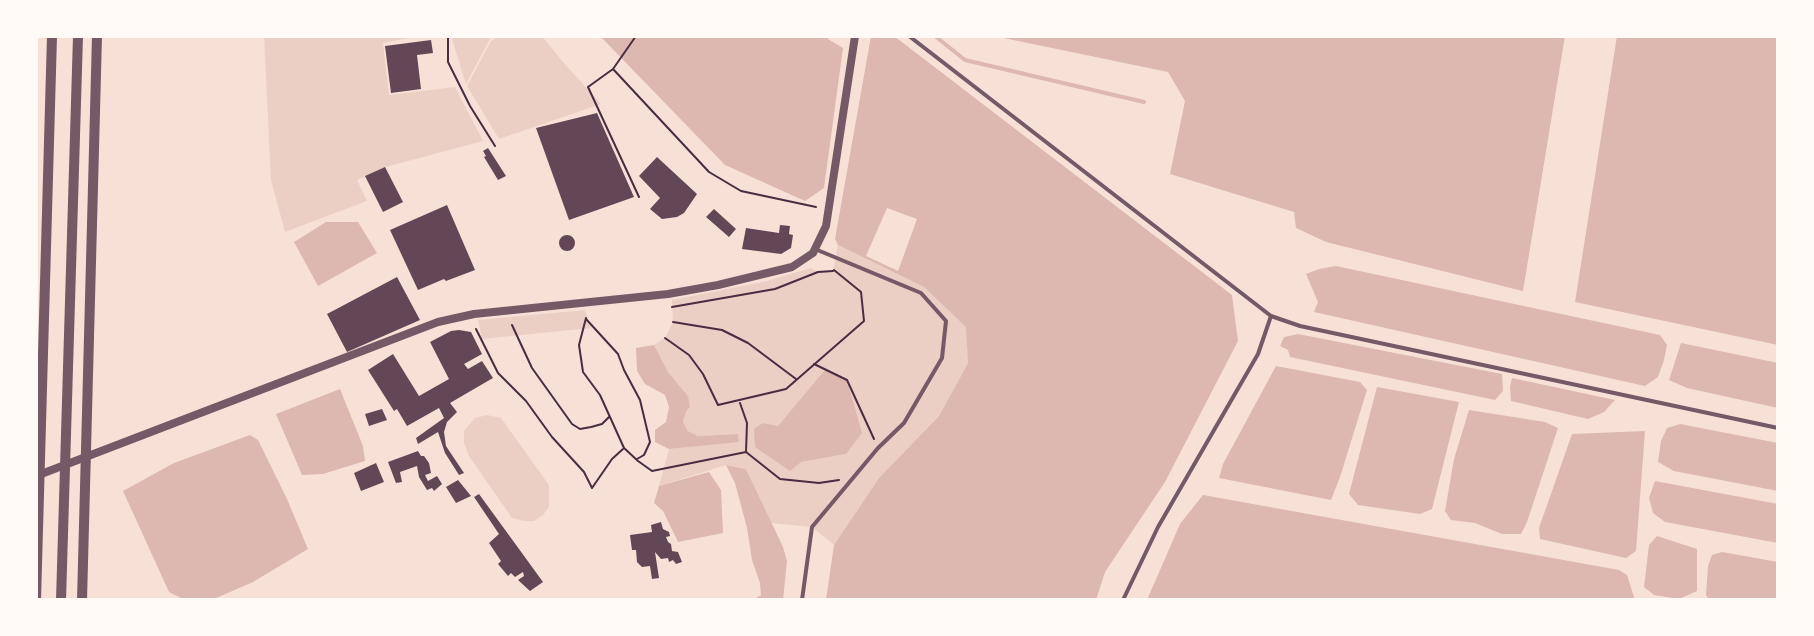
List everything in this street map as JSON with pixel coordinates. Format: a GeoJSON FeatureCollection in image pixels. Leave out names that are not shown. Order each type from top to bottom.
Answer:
{"type":"FeatureCollection","features":[{"type":"Feature","properties":{"kind":"street"},"geometry":{"type":"LineString","coordinates":[[36,600],[52,36]]}},
{"type":"Feature","properties":{"kind":"street"},"geometry":{"type":"LineString","coordinates":[[61,600],[78,36]]}},
{"type":"Feature","properties":{"kind":"street"},"geometry":{"type":"LineString","coordinates":[[82,600],[97,36]]}},
{"type":"Feature","properties":{"kind":"street"},"geometry":{"type":"LineString","coordinates":[[38,475],[438,322],[474,314],[668,294],[792,267],[813,253],[826,226],[855,36]]}},
{"type":"Feature","properties":{"kind":"lane"},"geometry":{"type":"LineString","coordinates":[[909,36],[1271,316],[1300,326],[1778,428]]}},
{"type":"Feature","properties":{"kind":"lane"},"geometry":{"type":"LineString","coordinates":[[802,600],[812,527],[878,448],[904,423],[942,358],[946,321],[921,293],[815,249]]}},
{"type":"Feature","properties":{"kind":"lane"},"geometry":{"type":"LineString","coordinates":[[1123,600],[1158,527],[1258,354],[1271,316]]}},
{"type":"Feature","properties":{"kind":"path"},"geometry":{"type":"LineString","coordinates":[[448,36],[448,62],[495,146]]}},
{"type":"Feature","properties":{"kind":"path"},"geometry":{"type":"LineString","coordinates":[[636,36],[613,69],[588,87],[639,197]]}},
{"type":"Feature","properties":{"kind":"path"},"geometry":{"type":"LineString","coordinates":[[613,69],[709,172],[741,191],[829,210]]}},
{"type":"Feature","properties":{"kind":"path"},"geometry":{"type":"LineString","coordinates":[[665,338],[689,355],[703,374],[718,405],[786,389],[864,321],[861,292],[834,270],[818,272],[775,289],[672,307]]}},
{"type":"Feature","properties":{"kind":"path"},"geometry":{"type":"LineString","coordinates":[[637,459],[644,455],[650,442],[640,400],[618,354],[586,318],[579,345],[583,372],[600,395],[624,448],[637,459],[652,471],[746,452],[780,479],[819,483],[854,478]]}},
{"type":"Feature","properties":{"kind":"path"},"geometry":{"type":"LineString","coordinates":[[673,322],[722,330],[748,343],[797,379]]}},
{"type":"Feature","properties":{"kind":"path"},"geometry":{"type":"LineString","coordinates":[[512,325],[532,368],[572,424],[580,429],[591,427],[602,424],[609,417]]}},
{"type":"Feature","properties":{"kind":"path"},"geometry":{"type":"LineString","coordinates":[[476,329],[498,373],[526,401],[552,437],[584,472],[592,488],[612,459],[624,448]]}},
{"type":"Feature","properties":{"kind":"path"},"geometry":{"type":"LineString","coordinates":[[813,364],[847,380],[878,448]]}},
{"type":"Feature","properties":{"kind":"path"},"geometry":{"type":"LineString","coordinates":[[739,401],[747,423],[746,452]]}},
{"type":"Feature","properties":{"kind":"shaded area"},"geometry":{"type":"Polygon","coordinates":[[[264,36],[417,36],[383,43],[389,95],[455,87],[483,141],[382,168],[357,180],[367,201],[285,232],[271,180],[264,36]]]}},
{"type":"Feature","properties":{"kind":"shaded area"},"geometry":{"type":"Polygon","coordinates":[[[451,36],[496,36],[490,39],[466,84],[451,36]]]}},
{"type":"Feature","properties":{"kind":"shaded area"},"geometry":{"type":"Polygon","coordinates":[[[499,36],[542,36],[601,104],[499,139],[467,86],[491,41],[499,36]]]}},
{"type":"Feature","properties":{"kind":"shaded area"},"geometry":{"type":"Polygon","coordinates":[[[600,36],[828,36],[843,48],[824,188],[805,201],[725,165],[600,36]]]}},
{"type":"Feature","properties":{"kind":"shaded area"},"geometry":{"type":"Polygon","coordinates":[[[871,36],[894,36],[1232,295],[1238,341],[1165,482],[1105,572],[1096,600],[826,600],[834,545],[879,478],[939,416],[968,363],[966,327],[924,287],[838,245],[835,239],[871,36]]]}},
{"type":"Feature","properties":{"kind":"shaded area"},"geometry":{"type":"Polygon","coordinates":[[[994,36],[1565,36],[1523,291],[1326,242],[1296,228],[1294,212],[1170,174],[1185,101],[1168,72],[994,36]]]}},
{"type":"Feature","properties":{"kind":"shaded area"},"geometry":{"type":"Polygon","coordinates":[[[1617,36],[1778,36],[1778,345],[1575,302],[1617,36]]]}},
{"type":"Feature","properties":{"kind":"shaded area"},"geometry":{"type":"Polygon","coordinates":[[[326,222],[358,222],[377,253],[318,286],[294,242],[326,222]]]}},
{"type":"Feature","properties":{"kind":"shaded area"},"geometry":{"type":"Polygon","coordinates":[[[838,245],[924,287],[967,327],[968,363],[939,416],[879,478],[834,545],[812,527],[771,523],[746,469],[726,465],[659,486],[669,449],[739,441],[737,434],[698,436],[688,431],[683,422],[688,396],[668,372],[654,345],[665,338],[673,322],[672,300],[767,281],[811,268],[818,272],[833,271],[838,245]],[[793,410],[778,426],[763,423],[801,462],[846,454],[793,410]]]}},
{"type":"Feature","properties":{"kind":"shaded area"},"geometry":{"type":"Polygon","coordinates":[[[1336,266],[1660,335],[1667,345],[1664,360],[1658,377],[1645,386],[1314,312],[1318,302],[1306,274],[1336,266]]]}},
{"type":"Feature","properties":{"kind":"shaded area"},"geometry":{"type":"Polygon","coordinates":[[[585,310],[591,328],[482,339],[478,320],[585,310]]]}},
{"type":"Feature","properties":{"kind":"shaded area"},"geometry":{"type":"Polygon","coordinates":[[[1298,334],[1502,374],[1503,391],[1495,400],[1290,357],[1288,350],[1280,346],[1284,337],[1298,334]]]}},
{"type":"Feature","properties":{"kind":"shaded area"},"geometry":{"type":"Polygon","coordinates":[[[1681,343],[1778,363],[1778,408],[1687,388],[1669,380],[1681,343]]]}},
{"type":"Feature","properties":{"kind":"shaded area"},"geometry":{"type":"Polygon","coordinates":[[[654,345],[668,372],[688,396],[690,407],[683,422],[688,431],[698,436],[738,434],[739,442],[669,449],[655,442],[655,430],[666,422],[669,407],[665,395],[645,384],[637,371],[636,348],[654,345]]]}},
{"type":"Feature","properties":{"kind":"shaded area"},"geometry":{"type":"Polygon","coordinates":[[[1276,366],[1360,382],[1367,390],[1331,500],[1219,478],[1223,464],[1276,366]]]}},
{"type":"Feature","properties":{"kind":"shaded area"},"geometry":{"type":"Polygon","coordinates":[[[825,370],[847,380],[862,433],[846,454],[801,462],[790,471],[755,447],[754,429],[763,423],[778,426],[825,370]]]}},
{"type":"Feature","properties":{"kind":"shaded area"},"geometry":{"type":"Polygon","coordinates":[[[1512,378],[1615,400],[1604,412],[1588,419],[1511,401],[1512,378]]]}},
{"type":"Feature","properties":{"kind":"shaded area"},"geometry":{"type":"Polygon","coordinates":[[[1377,387],[1459,402],[1432,509],[1420,514],[1358,505],[1349,494],[1377,387]]]}},
{"type":"Feature","properties":{"kind":"shaded area"},"geometry":{"type":"Polygon","coordinates":[[[340,389],[363,446],[365,461],[323,474],[302,475],[276,414],[340,389]]]}},
{"type":"Feature","properties":{"kind":"shaded area"},"geometry":{"type":"Polygon","coordinates":[[[1469,410],[1545,422],[1558,428],[1521,534],[1502,534],[1475,523],[1451,520],[1445,511],[1454,459],[1469,410]]]}},
{"type":"Feature","properties":{"kind":"shaded area"},"geometry":{"type":"Polygon","coordinates":[[[487,415],[501,418],[549,485],[549,507],[534,521],[512,518],[469,456],[464,431],[475,418],[487,415]]]}},
{"type":"Feature","properties":{"kind":"shaded area"},"geometry":{"type":"Polygon","coordinates":[[[1680,424],[1778,443],[1778,491],[1674,471],[1658,462],[1661,441],[1667,428],[1680,424]]]}},
{"type":"Feature","properties":{"kind":"shaded area"},"geometry":{"type":"Polygon","coordinates":[[[1645,431],[1636,551],[1626,558],[1540,539],[1539,528],[1572,434],[1645,431]]]}},
{"type":"Feature","properties":{"kind":"shaded area"},"geometry":{"type":"Polygon","coordinates":[[[250,435],[258,440],[308,549],[253,582],[214,599],[185,600],[169,592],[123,491],[174,463],[250,435]]]}},
{"type":"Feature","properties":{"kind":"shaded area"},"geometry":{"type":"Polygon","coordinates":[[[726,465],[746,469],[783,547],[787,561],[783,600],[753,600],[761,595],[760,583],[735,483],[726,465]]]}},
{"type":"Feature","properties":{"kind":"shaded area"},"geometry":{"type":"Polygon","coordinates":[[[709,472],[721,490],[723,533],[678,542],[663,511],[654,503],[659,486],[709,472]]]}},
{"type":"Feature","properties":{"kind":"shaded area"},"geometry":{"type":"Polygon","coordinates":[[[1655,481],[1778,504],[1778,543],[1665,522],[1653,513],[1649,498],[1655,481]]]}},
{"type":"Feature","properties":{"kind":"shaded area"},"geometry":{"type":"Polygon","coordinates":[[[1203,495],[1619,570],[1627,575],[1635,600],[1147,600],[1180,524],[1203,495]]]}},
{"type":"Feature","properties":{"kind":"shaded area"},"geometry":{"type":"Polygon","coordinates":[[[1657,536],[1697,549],[1697,591],[1679,599],[1654,595],[1644,587],[1649,545],[1657,536]]]}},
{"type":"Feature","properties":{"kind":"shaded area"},"geometry":{"type":"Polygon","coordinates":[[[1722,552],[1778,562],[1778,600],[1709,600],[1706,595],[1708,566],[1712,555],[1722,552]]]}},
{"type":"Feature","properties":{"kind":"pier"},"geometry":{"type":"Polygon","coordinates":[[[887,208],[917,219],[898,271],[866,256],[887,208]]]}},
{"type":"Feature","properties":{"kind":"building"},"geometry":{"type":"Polygon","coordinates":[[[431,40],[433,53],[417,55],[421,89],[391,93],[385,46],[431,40]]]}},
{"type":"Feature","properties":{"kind":"building"},"geometry":{"type":"Polygon","coordinates":[[[597,113],[634,197],[569,220],[536,128],[597,113]]]}},
{"type":"Feature","properties":{"kind":"building"},"geometry":{"type":"Polygon","coordinates":[[[488,148],[506,176],[498,180],[484,157],[483,151],[488,148]]]}},
{"type":"Feature","properties":{"kind":"building"},"geometry":{"type":"Polygon","coordinates":[[[657,157],[697,194],[684,213],[677,217],[662,219],[650,209],[660,198],[639,176],[657,157]]]}},
{"type":"Feature","properties":{"kind":"building"},"geometry":{"type":"Polygon","coordinates":[[[385,167],[403,202],[383,212],[365,176],[385,167]]]}},
{"type":"Feature","properties":{"kind":"building"},"geometry":{"type":"Polygon","coordinates":[[[447,205],[475,270],[418,290],[390,230],[447,205]]]}},
{"type":"Feature","properties":{"kind":"building"},"geometry":{"type":"Polygon","coordinates":[[[714,209],[736,229],[729,237],[706,217],[714,209]]]}},
{"type":"Feature","properties":{"kind":"building"},"geometry":{"type":"Polygon","coordinates":[[[780,225],[790,226],[789,234],[793,235],[791,248],[781,254],[742,249],[746,228],[779,233],[780,225]]]}},
{"type":"Feature","properties":{"kind":"building"},"geometry":{"type":"Polygon","coordinates":[[[567,235],[573,237],[573,249],[567,251],[561,249],[559,243],[561,237],[567,235]]]}},
{"type":"Feature","properties":{"kind":"building"},"geometry":{"type":"Polygon","coordinates":[[[397,277],[420,320],[347,352],[327,314],[397,277]]]}},
{"type":"Feature","properties":{"kind":"building"},"geometry":{"type":"Polygon","coordinates":[[[459,330],[471,332],[482,354],[464,364],[468,369],[482,361],[493,378],[450,403],[457,412],[447,422],[444,432],[446,446],[464,473],[459,475],[445,453],[438,432],[418,444],[416,438],[444,418],[439,408],[407,426],[368,370],[393,354],[419,396],[449,379],[430,342],[459,330]]]}},
{"type":"Feature","properties":{"kind":"building"},"geometry":{"type":"Polygon","coordinates":[[[382,409],[387,420],[369,426],[365,414],[382,409]]]}},
{"type":"Feature","properties":{"kind":"building"},"geometry":{"type":"Polygon","coordinates":[[[418,451],[429,463],[431,473],[425,475],[428,481],[437,476],[442,484],[434,491],[432,488],[427,490],[417,466],[400,472],[402,482],[396,483],[388,462],[418,451]]]}},
{"type":"Feature","properties":{"kind":"building"},"geometry":{"type":"Polygon","coordinates":[[[376,463],[384,482],[361,491],[354,473],[376,463]]]}},
{"type":"Feature","properties":{"kind":"building"},"geometry":{"type":"Polygon","coordinates":[[[458,480],[471,496],[456,503],[446,487],[458,480]]]}},
{"type":"Feature","properties":{"kind":"building"},"geometry":{"type":"Polygon","coordinates":[[[479,494],[543,582],[530,591],[518,580],[524,576],[523,572],[515,577],[511,573],[508,576],[498,564],[501,561],[489,543],[499,534],[474,497],[479,494]]]}},
{"type":"Feature","properties":{"kind":"building"},"geometry":{"type":"Polygon","coordinates":[[[661,522],[663,529],[669,532],[670,536],[666,537],[672,551],[678,552],[682,562],[669,562],[668,558],[661,559],[655,552],[659,578],[652,579],[650,566],[642,567],[637,562],[630,535],[652,532],[651,525],[661,522]]]}},
{"type":"Feature","properties":{"kind":"waterway"},"geometry":{"type":"LineString","coordinates":[[935,36],[965,60],[1144,102]]}}]}
